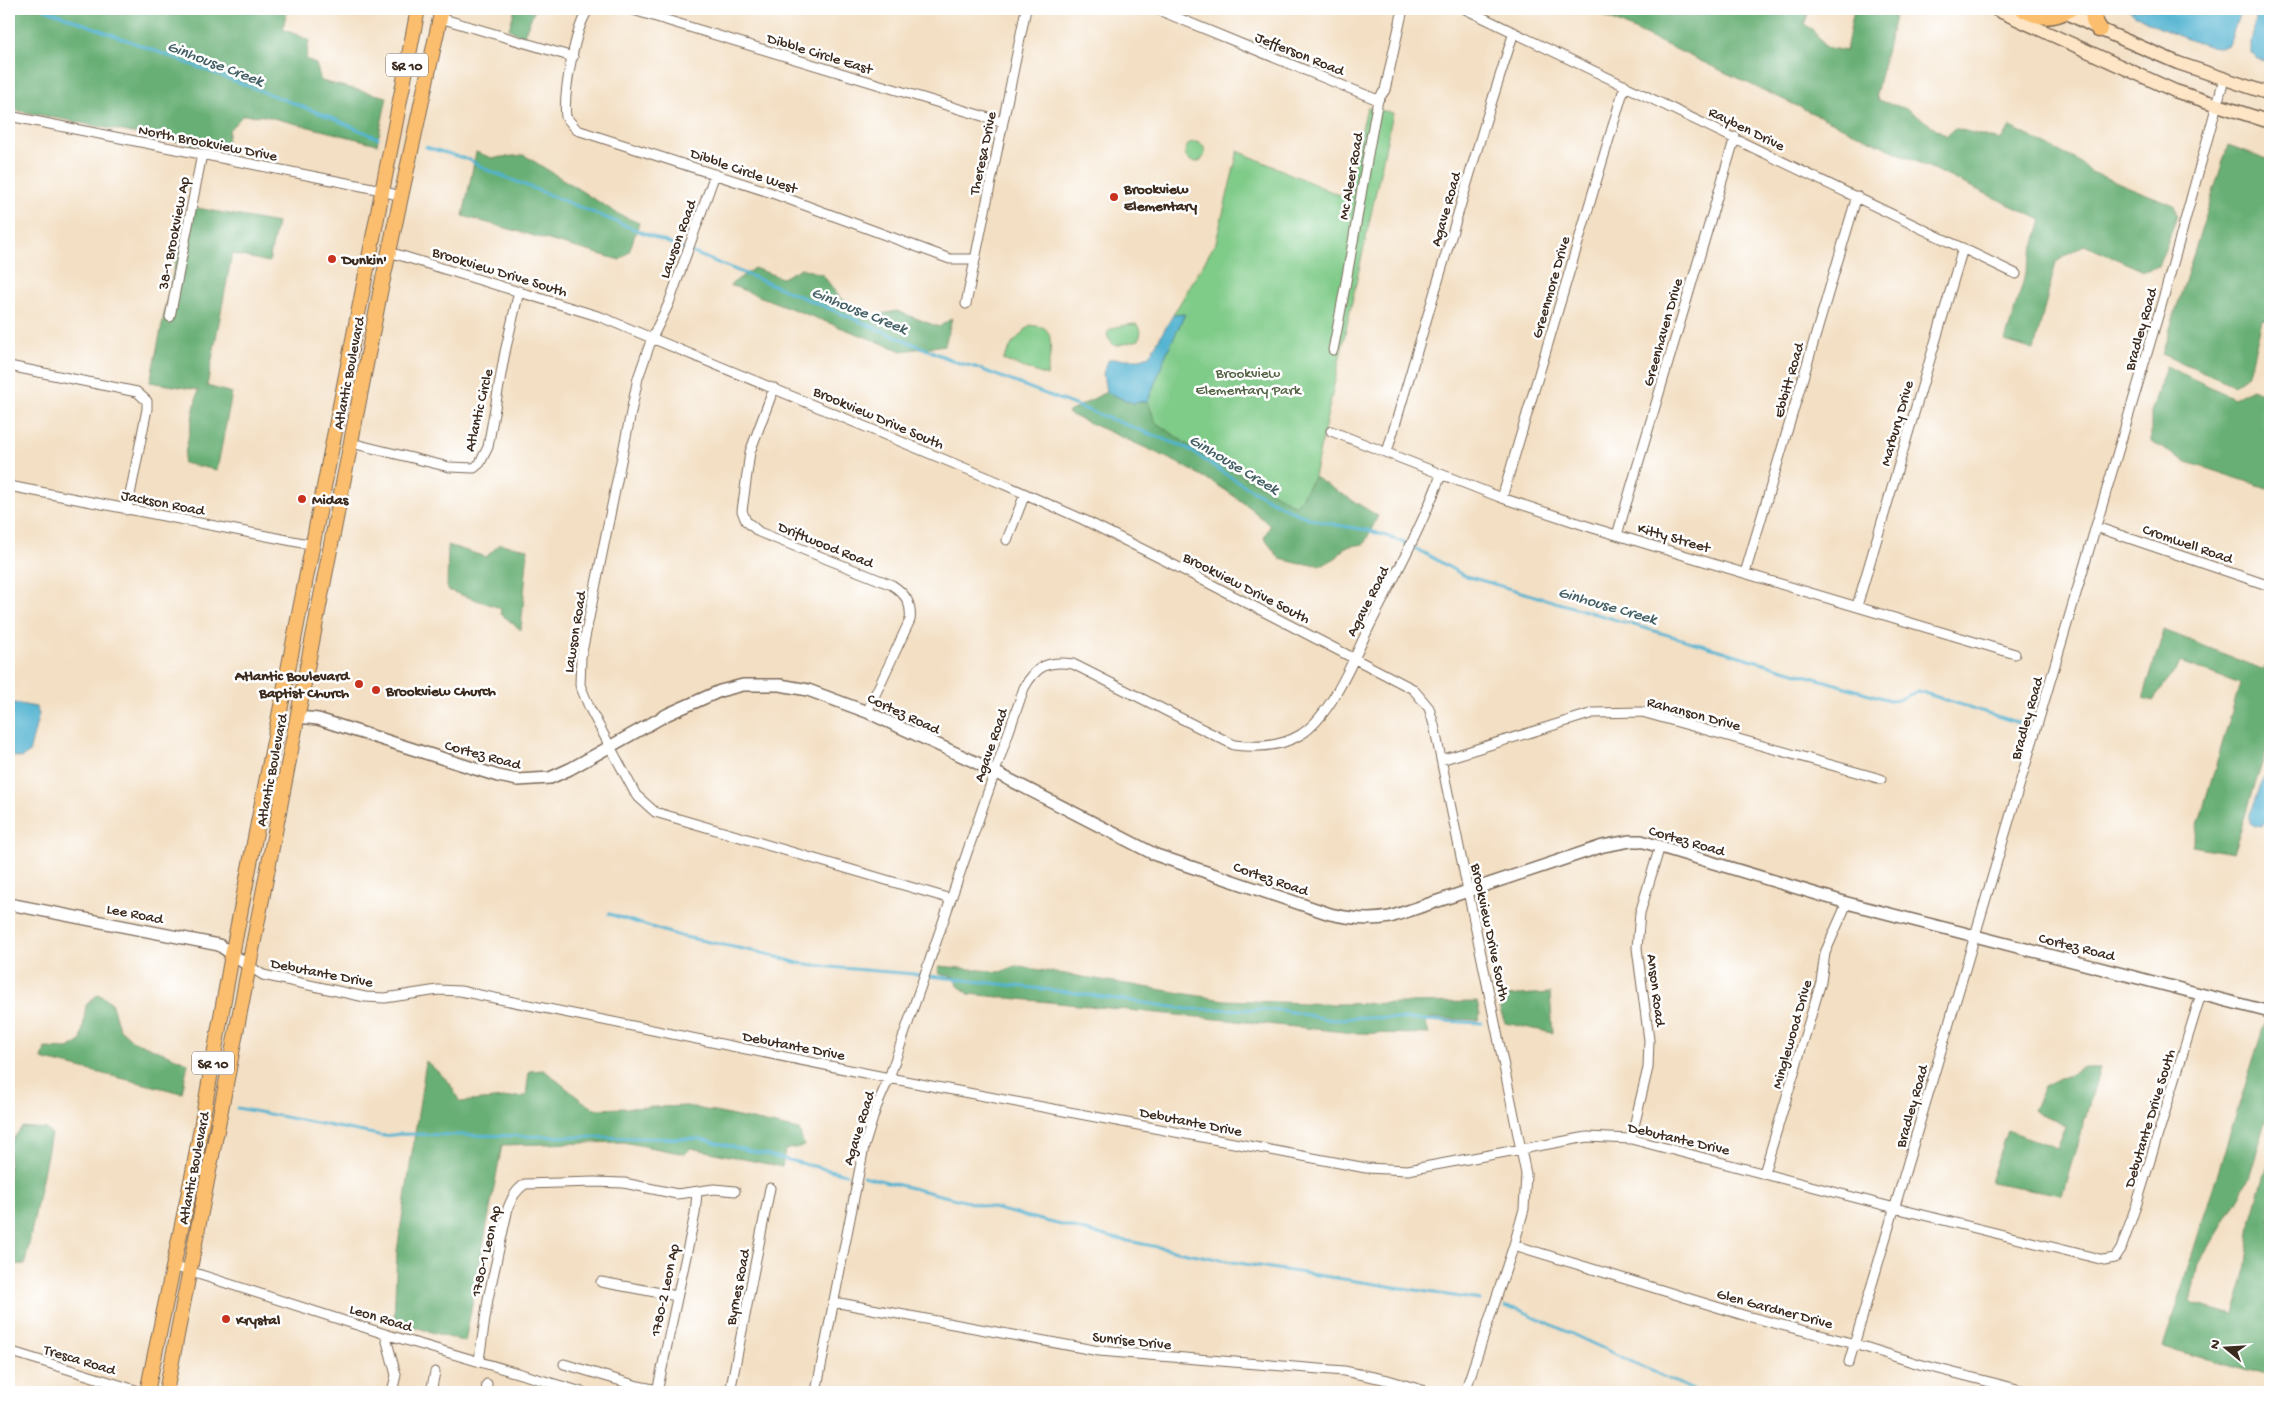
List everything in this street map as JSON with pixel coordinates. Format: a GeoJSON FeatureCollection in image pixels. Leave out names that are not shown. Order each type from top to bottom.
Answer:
{"type":"FeatureCollection","features":[{"type":"Feature","properties":{"kind":"highway","name":"Atlantic Boulevard"},"geometry":{"type":"LineString","coordinates":[[147,1392],[222,1018],[232,954],[418,9]]}},
{"type":"Feature","properties":{"kind":"highway"},"geometry":{"type":"LineString","coordinates":[[2024,9],[2033,14],[2049,17],[2064,10]]}},
{"type":"Feature","properties":{"kind":"highway"},"geometry":{"type":"LineString","coordinates":[[2092,9],[2094,21],[2099,29]]}},
{"type":"Feature","properties":{"kind":"highway","name":"Atlantic Boulevard"},"geometry":{"type":"LineString","coordinates":[[166,1392],[400,196],[441,14]]}},
{"type":"Feature","properties":{"kind":"highway"},"geometry":{"type":"LineString","coordinates":[[339,411],[345,423],[343,440],[351,443]]}},
{"type":"Feature","properties":{"kind":"highway"},"geometry":{"type":"LineString","coordinates":[[285,687],[292,698],[290,715],[298,717]]}},
{"type":"Feature","properties":{"kind":"highway"},"geometry":{"type":"LineString","coordinates":[[279,715],[285,718],[285,737],[292,745]]}},
{"type":"Feature","properties":{"kind":"main road"},"geometry":{"type":"LineString","coordinates":[[1995,9],[2175,91],[2270,122]]}},
{"type":"Feature","properties":{"kind":"main road"},"geometry":{"type":"LineString","coordinates":[[2064,10],[2099,29],[2178,63],[2270,94]]}},
{"type":"Feature","properties":{"kind":"street"},"geometry":{"type":"LineString","coordinates":[[441,14],[573,57],[583,16],[589,9]]}},
{"type":"Feature","properties":{"kind":"street","name":"Dibble Circle East"},"geometry":{"type":"LineString","coordinates":[[630,9],[1002,122]]}},
{"type":"Feature","properties":{"kind":"street","name":"Theresa Drive"},"geometry":{"type":"LineString","coordinates":[[966,304],[1026,9]]}},
{"type":"Feature","properties":{"kind":"street","name":"Jefferson Road"},"geometry":{"type":"LineString","coordinates":[[1156,9],[1378,100]]}},
{"type":"Feature","properties":{"kind":"street","name":"Mc Aleer Road"},"geometry":{"type":"LineString","coordinates":[[1332,350],[1348,274],[1359,199],[1378,100],[1385,90],[1403,9]]}},
{"type":"Feature","properties":{"kind":"street","name":"Rayben Drive"},"geometry":{"type":"LineString","coordinates":[[1466,9],[2016,274]]}},
{"type":"Feature","properties":{"kind":"street","name":"Agave Road"},"geometry":{"type":"LineString","coordinates":[[1387,452],[1490,106],[1514,32]]}},
{"type":"Feature","properties":{"kind":"street","name":"Dibble Circle West"},"geometry":{"type":"LineString","coordinates":[[573,57],[565,108],[566,117],[577,130],[715,174],[950,259],[974,259]]}},
{"type":"Feature","properties":{"kind":"street","name":"Bradley Road"},"geometry":{"type":"LineString","coordinates":[[1849,1362],[1977,935],[2166,289],[2224,79]]}},
{"type":"Feature","properties":{"kind":"street","name":"Greenmore Drive"},"geometry":{"type":"LineString","coordinates":[[1502,498],[1625,85]]}},
{"type":"Feature","properties":{"kind":"street","name":"North Brookview Drive"},"geometry":{"type":"LineString","coordinates":[[9,116],[400,196]]}},
{"type":"Feature","properties":{"kind":"street","name":"Greenhaven Drive"},"geometry":{"type":"LineString","coordinates":[[1617,535],[1735,137]]}},
{"type":"Feature","properties":{"kind":"street","name":"38-1 Brookview Ap"},"geometry":{"type":"LineString","coordinates":[[170,317],[202,154]]}},
{"type":"Feature","properties":{"kind":"street","name":"Lawson Road"},"geometry":{"type":"LineString","coordinates":[[715,174],[669,303],[652,338],[638,378],[627,424],[579,674],[583,695],[636,795],[655,812],[951,899]]}},
{"type":"Feature","properties":{"kind":"street","name":"Ebbitt Road"},"geometry":{"type":"LineString","coordinates":[[1745,573],[1857,196]]}},
{"type":"Feature","properties":{"kind":"street","name":"Marbury Drive"},"geometry":{"type":"LineString","coordinates":[[1857,606],[1963,248]]}},
{"type":"Feature","properties":{"kind":"street","name":"Brookview Drive South"},"geometry":{"type":"LineString","coordinates":[[389,252],[601,317],[1025,494],[1084,520],[1354,657],[1413,689],[1428,708],[1441,760],[1526,1174],[1524,1209],[1466,1392]]}},
{"type":"Feature","properties":{"kind":"street","name":"Atlantic Circle"},"geometry":{"type":"LineString","coordinates":[[351,443],[449,467],[474,468],[480,463],[488,447],[505,352],[519,291]]}},
{"type":"Feature","properties":{"kind":"street"},"geometry":{"type":"LineString","coordinates":[[9,366],[137,392],[147,401],[127,510]]}},
{"type":"Feature","properties":{"kind":"street","name":"Driftwood Road"},"geometry":{"type":"LineString","coordinates":[[774,388],[750,452],[742,511],[746,521],[759,532],[892,585],[906,596],[910,604],[910,620],[867,712]]}},
{"type":"Feature","properties":{"kind":"street","name":"Kitty Street"},"geometry":{"type":"LineString","coordinates":[[1331,432],[1387,452],[1502,498],[1617,535],[2015,654]]}},
{"type":"Feature","properties":{"kind":"street","name":"Agave Road"},"geometry":{"type":"LineString","coordinates":[[816,1392],[864,1147],[876,1108],[889,1078],[1024,688],[1032,674],[1043,666],[1059,662],[1073,664],[1210,734],[1234,744],[1255,747],[1274,745],[1302,734],[1317,720],[1329,704],[1418,532],[1441,475]]}},
{"type":"Feature","properties":{"kind":"street","name":"Jackson Road"},"geometry":{"type":"LineString","coordinates":[[9,486],[313,545]]}},
{"type":"Feature","properties":{"kind":"street"},"geometry":{"type":"LineString","coordinates":[[1007,540],[1025,494]]}},
{"type":"Feature","properties":{"kind":"street","name":"Cromwell Road"},"geometry":{"type":"LineString","coordinates":[[2096,527],[2270,586]]}},
{"type":"Feature","properties":{"kind":"street","name":"Cortez Road"},"geometry":{"type":"LineString","coordinates":[[298,717],[318,719],[518,780],[535,781],[550,778],[570,769],[610,745],[690,703],[720,691],[743,686],[780,685],[808,690],[867,712],[975,762],[995,774],[1156,855],[1330,914],[1353,920],[1374,920],[1390,917],[1620,842],[1641,841],[1847,903],[2270,1012]]}},
{"type":"Feature","properties":{"kind":"street","name":"Rahanson Drive"},"geometry":{"type":"LineString","coordinates":[[1441,760],[1593,713],[1642,712],[1881,779]]}},
{"type":"Feature","properties":{"kind":"street","name":"Anson Road"},"geometry":{"type":"LineString","coordinates":[[1631,1139],[1648,1068],[1649,1040],[1638,948],[1640,913],[1660,846]]}},
{"type":"Feature","properties":{"kind":"street","name":"Minglewood Drive"},"geometry":{"type":"LineString","coordinates":[[1764,1173],[1821,982],[1825,953],[1847,903]]}},
{"type":"Feature","properties":{"kind":"street","name":"Lee Road"},"geometry":{"type":"LineString","coordinates":[[9,904],[219,945],[249,966]]}},
{"type":"Feature","properties":{"kind":"street","name":"Debutante Drive"},"geometry":{"type":"LineString","coordinates":[[249,966],[263,975],[365,997],[385,998],[438,990],[460,991],[889,1078],[1366,1168],[1408,1170],[1588,1137],[1631,1139],[2104,1260],[2115,1258],[2121,1249]]}},
{"type":"Feature","properties":{"kind":"street","name":"Debutante Drive South"},"geometry":{"type":"LineString","coordinates":[[2121,1249],[2201,994]]}},
{"type":"Feature","properties":{"kind":"street","name":"1780-1 Leon Ap"},"geometry":{"type":"LineString","coordinates":[[480,1360],[488,1299],[508,1208],[513,1195],[525,1184],[594,1182],[624,1184],[677,1194],[697,1193],[714,1189],[736,1192]]}},
{"type":"Feature","properties":{"kind":"street","name":"Byrnes Road"},"geometry":{"type":"LineString","coordinates":[[730,1392],[770,1188]]}},
{"type":"Feature","properties":{"kind":"street","name":"1780-2 Leon Ap"},"geometry":{"type":"LineString","coordinates":[[658,1391],[695,1214],[697,1193]]}},
{"type":"Feature","properties":{"kind":"street","name":"Glen Gardner Drive"},"geometry":{"type":"LineString","coordinates":[[1514,1245],[1743,1315],[1855,1344],[1919,1364],[2029,1392]]}},
{"type":"Feature","properties":{"kind":"street","name":"Leon Road"},"geometry":{"type":"LineString","coordinates":[[173,1266],[385,1334],[480,1360],[582,1392]]}},
{"type":"Feature","properties":{"kind":"street"},"geometry":{"type":"LineString","coordinates":[[601,1282],[677,1296]]}},
{"type":"Feature","properties":{"kind":"street","name":"Sunrise Drive"},"geometry":{"type":"LineString","coordinates":[[834,1302],[1099,1351],[1344,1372],[1388,1380],[1429,1392]]}},
{"type":"Feature","properties":{"kind":"street"},"geometry":{"type":"LineString","coordinates":[[385,1334],[396,1375],[392,1392]]}},
{"type":"Feature","properties":{"kind":"street","name":"Tresca Road"},"geometry":{"type":"LineString","coordinates":[[9,1351],[142,1392]]}},
{"type":"Feature","properties":{"kind":"street"},"geometry":{"type":"LineString","coordinates":[[564,1364],[658,1391]]}},
{"type":"Feature","properties":{"kind":"street"},"geometry":{"type":"LineString","coordinates":[[431,1392],[435,1372]]}},
{"type":"Feature","properties":{"kind":"green space"},"geometry":{"type":"Polygon","coordinates":[[[9,9],[287,9],[283,29],[309,40],[306,59],[316,64],[321,81],[387,97],[377,144],[265,116],[243,115],[229,130],[225,151],[9,109],[9,9]]]}},
{"type":"Feature","properties":{"kind":"green space"},"geometry":{"type":"Polygon","coordinates":[[[515,9],[535,9],[524,35],[517,34],[509,29],[515,9]]]}},
{"type":"Feature","properties":{"kind":"green space"},"geometry":{"type":"Polygon","coordinates":[[[1589,9],[1810,9],[1804,24],[1812,29],[1825,47],[1846,51],[1854,9],[1882,9],[1895,16],[1876,94],[1878,100],[1907,109],[1947,136],[1954,128],[2000,140],[2011,127],[2078,161],[2089,171],[2174,205],[2177,216],[2159,266],[2144,271],[2084,245],[2056,262],[2034,350],[2005,341],[2042,220],[1589,9]]]}},
{"type":"Feature","properties":{"kind":"green space","name":"Brookview Elementary Park"},"geometry":{"type":"Polygon","coordinates":[[[1367,107],[1393,113],[1314,477],[1296,506],[1237,472],[1202,455],[1155,422],[1148,401],[1166,354],[1185,314],[1173,315],[1216,242],[1238,151],[1346,198],[1367,107]]]}},
{"type":"Feature","properties":{"kind":"green space"},"geometry":{"type":"Polygon","coordinates":[[[1195,142],[1202,145],[1205,152],[1202,159],[1195,162],[1188,159],[1185,152],[1188,145],[1195,142]]]}},
{"type":"Feature","properties":{"kind":"green space"},"geometry":{"type":"Polygon","coordinates":[[[2228,145],[2270,160],[2270,282],[2267,292],[2270,295],[2270,321],[2262,320],[2249,374],[2234,385],[2162,354],[2228,145]]]}},
{"type":"Feature","properties":{"kind":"green space"},"geometry":{"type":"Polygon","coordinates":[[[476,152],[492,158],[524,155],[618,214],[639,223],[629,252],[620,260],[463,216],[476,152]]]}},
{"type":"Feature","properties":{"kind":"green space"},"geometry":{"type":"Polygon","coordinates":[[[187,206],[277,223],[269,262],[232,254],[207,386],[232,393],[217,470],[183,463],[198,390],[150,382],[187,206]]]}},
{"type":"Feature","properties":{"kind":"green space"},"geometry":{"type":"Polygon","coordinates":[[[754,268],[782,278],[801,268],[823,275],[840,298],[871,316],[897,311],[939,327],[952,318],[945,345],[902,351],[730,285],[754,268]]]}},
{"type":"Feature","properties":{"kind":"green space"},"geometry":{"type":"Polygon","coordinates":[[[1135,324],[1139,326],[1141,331],[1139,340],[1115,346],[1109,340],[1108,331],[1117,327],[1135,324]]]}},
{"type":"Feature","properties":{"kind":"green space"},"geometry":{"type":"Polygon","coordinates":[[[1030,325],[1042,327],[1047,330],[1049,335],[1050,349],[1047,376],[1003,360],[1012,344],[1030,325]]]}},
{"type":"Feature","properties":{"kind":"green space"},"geometry":{"type":"Polygon","coordinates":[[[2166,366],[2234,398],[2252,389],[2270,397],[2270,489],[2187,462],[2151,442],[2151,412],[2166,366]]]}},
{"type":"Feature","properties":{"kind":"green space"},"geometry":{"type":"Polygon","coordinates":[[[1106,392],[1133,403],[1148,401],[1155,422],[1202,455],[1237,472],[1296,506],[1314,477],[1378,516],[1364,544],[1345,547],[1337,557],[1323,565],[1301,564],[1280,559],[1264,538],[1270,526],[1249,507],[1225,490],[1174,461],[1067,413],[1106,392]]]}},
{"type":"Feature","properties":{"kind":"green space"},"geometry":{"type":"Polygon","coordinates":[[[500,544],[528,549],[521,630],[501,614],[500,608],[447,590],[448,545],[486,557],[500,544]]]}},
{"type":"Feature","properties":{"kind":"green space"},"geometry":{"type":"Polygon","coordinates":[[[2164,630],[2262,669],[2270,665],[2270,739],[2233,853],[2192,846],[2240,684],[2181,662],[2152,701],[2143,698],[2164,630]]]}},
{"type":"Feature","properties":{"kind":"green space"},"geometry":{"type":"Polygon","coordinates":[[[940,966],[1000,972],[1016,966],[1224,1000],[1333,1004],[1477,1002],[1480,1015],[1478,1020],[1429,1018],[1426,1024],[1429,1034],[1355,1033],[969,994],[957,985],[955,977],[939,974],[940,966]]]}},
{"type":"Feature","properties":{"kind":"green space"},"geometry":{"type":"Polygon","coordinates":[[[1550,993],[1553,1033],[1505,1023],[1500,1010],[1499,999],[1503,996],[1550,993]]]}},
{"type":"Feature","properties":{"kind":"green space"},"geometry":{"type":"Polygon","coordinates":[[[98,994],[111,1002],[119,1028],[132,1040],[188,1063],[182,1093],[42,1059],[45,1048],[68,1049],[81,1041],[86,1005],[98,994]]]}},
{"type":"Feature","properties":{"kind":"green space"},"geometry":{"type":"Polygon","coordinates":[[[2266,1019],[2270,1020],[2270,1107],[2249,1179],[2199,1264],[2191,1303],[2233,1315],[2244,1278],[2252,1218],[2270,1157],[2270,1376],[2163,1347],[2266,1019]]]}},
{"type":"Feature","properties":{"kind":"green space"},"geometry":{"type":"Polygon","coordinates":[[[426,1061],[449,1082],[460,1102],[526,1096],[529,1071],[544,1070],[595,1109],[687,1106],[799,1130],[804,1146],[785,1150],[782,1167],[691,1148],[685,1154],[623,1142],[502,1145],[465,1342],[394,1321],[397,1251],[426,1061]]]}},
{"type":"Feature","properties":{"kind":"green space"},"geometry":{"type":"Polygon","coordinates":[[[2081,1068],[2100,1068],[2062,1195],[1990,1182],[2007,1130],[2057,1148],[2066,1126],[2033,1110],[2044,1087],[2081,1068]]]}},
{"type":"Feature","properties":{"kind":"green space"},"geometry":{"type":"Polygon","coordinates":[[[22,1127],[46,1129],[51,1134],[25,1264],[9,1265],[9,1139],[13,1139],[22,1127]]]}},
{"type":"Feature","properties":{"kind":"water"},"geometry":{"type":"Polygon","coordinates":[[[2129,9],[2241,9],[2229,45],[2217,47],[2198,43],[2156,26],[2134,14],[2129,9]]]}},
{"type":"Feature","properties":{"kind":"water"},"geometry":{"type":"Polygon","coordinates":[[[2258,9],[2270,9],[2270,62],[2257,59],[2251,53],[2251,42],[2258,9]]]}},
{"type":"Feature","properties":{"kind":"water"},"geometry":{"type":"Polygon","coordinates":[[[1185,314],[1166,354],[1148,401],[1133,403],[1106,392],[1103,373],[1109,359],[1140,359],[1149,356],[1173,315],[1185,314]]]}},
{"type":"Feature","properties":{"kind":"water"},"geometry":{"type":"Polygon","coordinates":[[[9,702],[36,707],[39,714],[29,753],[21,758],[9,755],[9,702]]]}},
{"type":"Feature","properties":{"kind":"water"},"geometry":{"type":"Polygon","coordinates":[[[2266,772],[2270,773],[2270,814],[2262,827],[2250,823],[2250,814],[2266,772]]]}},
{"type":"Feature","properties":{"kind":"waterway","name":"Ginhouse Creek"},"geometry":{"type":"LineString","coordinates":[[45,9],[327,116],[378,138]]}},
{"type":"Feature","properties":{"kind":"waterway","name":"Ginhouse Creek"},"geometry":{"type":"LineString","coordinates":[[426,147],[470,160],[485,169],[773,285],[959,363],[975,367],[1187,448],[1245,486],[1291,511],[1314,520],[1368,531],[1400,541],[1463,575],[1890,700],[1900,699],[1918,691],[2019,723]]}},
{"type":"Feature","properties":{"kind":"waterway"},"geometry":{"type":"LineString","coordinates":[[609,914],[680,936],[767,954],[798,963],[830,967],[913,974],[1068,992],[1187,1009],[1282,1010],[1331,1020],[1362,1017],[1482,1023]]}},
{"type":"Feature","properties":{"kind":"waterway"},"geometry":{"type":"LineString","coordinates":[[237,1108],[384,1136],[400,1134],[701,1139],[846,1174]]}},
{"type":"Feature","properties":{"kind":"waterway"},"geometry":{"type":"LineString","coordinates":[[863,1176],[1118,1239],[1232,1262],[1480,1300]]}},
{"type":"Feature","properties":{"kind":"waterway"},"geometry":{"type":"LineString","coordinates":[[1505,1307],[1518,1309],[1697,1392]]}},
{"type":"Feature","properties":{"kind":"place","name":"Brookview Elementary"},"geometry":{"type":"Point","coordinates":[1114,197]}},
{"type":"Feature","properties":{"kind":"place","name":"Dunkin'"},"geometry":{"type":"Point","coordinates":[332,259]}},
{"type":"Feature","properties":{"kind":"place","name":"Midas"},"geometry":{"type":"Point","coordinates":[302,499]}},
{"type":"Feature","properties":{"kind":"place","name":"Atlantic Boulevard Baptist Church"},"geometry":{"type":"Point","coordinates":[359,684]}},
{"type":"Feature","properties":{"kind":"place","name":"Brookview Church"},"geometry":{"type":"Point","coordinates":[376,690]}},
{"type":"Feature","properties":{"kind":"place","name":"Krystal"},"geometry":{"type":"Point","coordinates":[226,1319]}}]}
